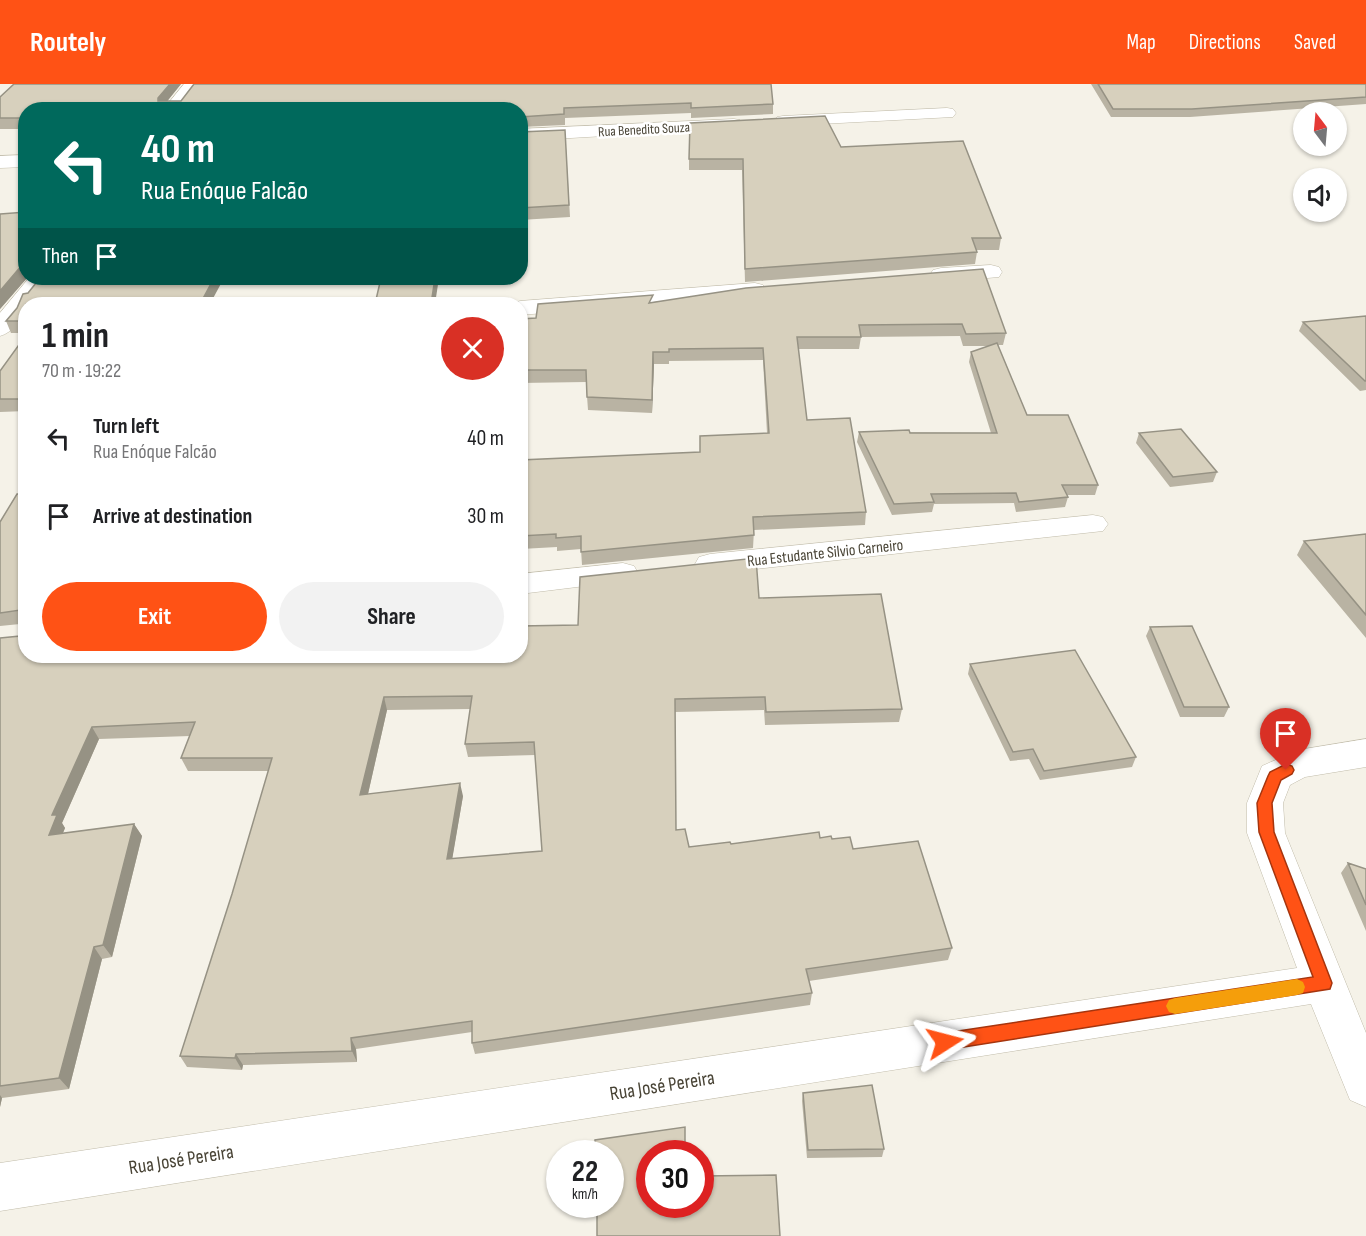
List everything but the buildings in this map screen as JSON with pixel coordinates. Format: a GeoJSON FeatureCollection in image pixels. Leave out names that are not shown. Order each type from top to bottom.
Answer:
{"type":"FeatureCollection","features":[{"type":"Feature","properties":{"kind":"street"},"geometry":{"type":"LineString","coordinates":[[178,102],[193,84]]}},
{"type":"Feature","properties":{"kind":"street","name":"Rua Benedito Souza"},"geometry":{"type":"LineString","coordinates":[[528,135],[947,113]]}},
{"type":"Feature","properties":{"kind":"street"},"geometry":{"type":"LineString","coordinates":[[0,162],[18,161]]}},
{"type":"Feature","properties":{"kind":"street"},"geometry":{"type":"LineString","coordinates":[[921,277],[991,272]]}},
{"type":"Feature","properties":{"kind":"street"},"geometry":{"type":"LineString","coordinates":[[25,297],[35,285]]}},
{"type":"Feature","properties":{"kind":"street"},"geometry":{"type":"LineString","coordinates":[[528,307],[779,288]]}},
{"type":"Feature","properties":{"kind":"street"},"geometry":{"type":"LineString","coordinates":[[0,329],[18,306]]}},
{"type":"Feature","properties":{"kind":"street","name":"Rua Estudante Silvio Carneiro"},"geometry":{"type":"LineString","coordinates":[[688,567],[1093,524]]}},
{"type":"Feature","properties":{"kind":"street"},"geometry":{"type":"LineString","coordinates":[[528,583],[652,570]]}},
{"type":"Feature","properties":{"kind":"street"},"geometry":{"type":"LineString","coordinates":[[1366,753],[1298,764],[1275,776],[1265,803],[1266,832],[1366,1084]]}},
{"type":"Feature","properties":{"kind":"street","name":"Rua José Pereira"},"geometry":{"type":"LineString","coordinates":[[0,1187],[1324,983]]}},
{"type":"Feature","properties":{"kind":"slow traffic"},"geometry":{"type":"LineString","coordinates":[[1175,1006],[1297,987]]}},
{"type":"Feature","properties":{"kind":"route"},"geometry":{"type":"LineString","coordinates":[[945,1042],[1324,983],[1266,832],[1265,803],[1275,776],[1286,770]]}}]}
